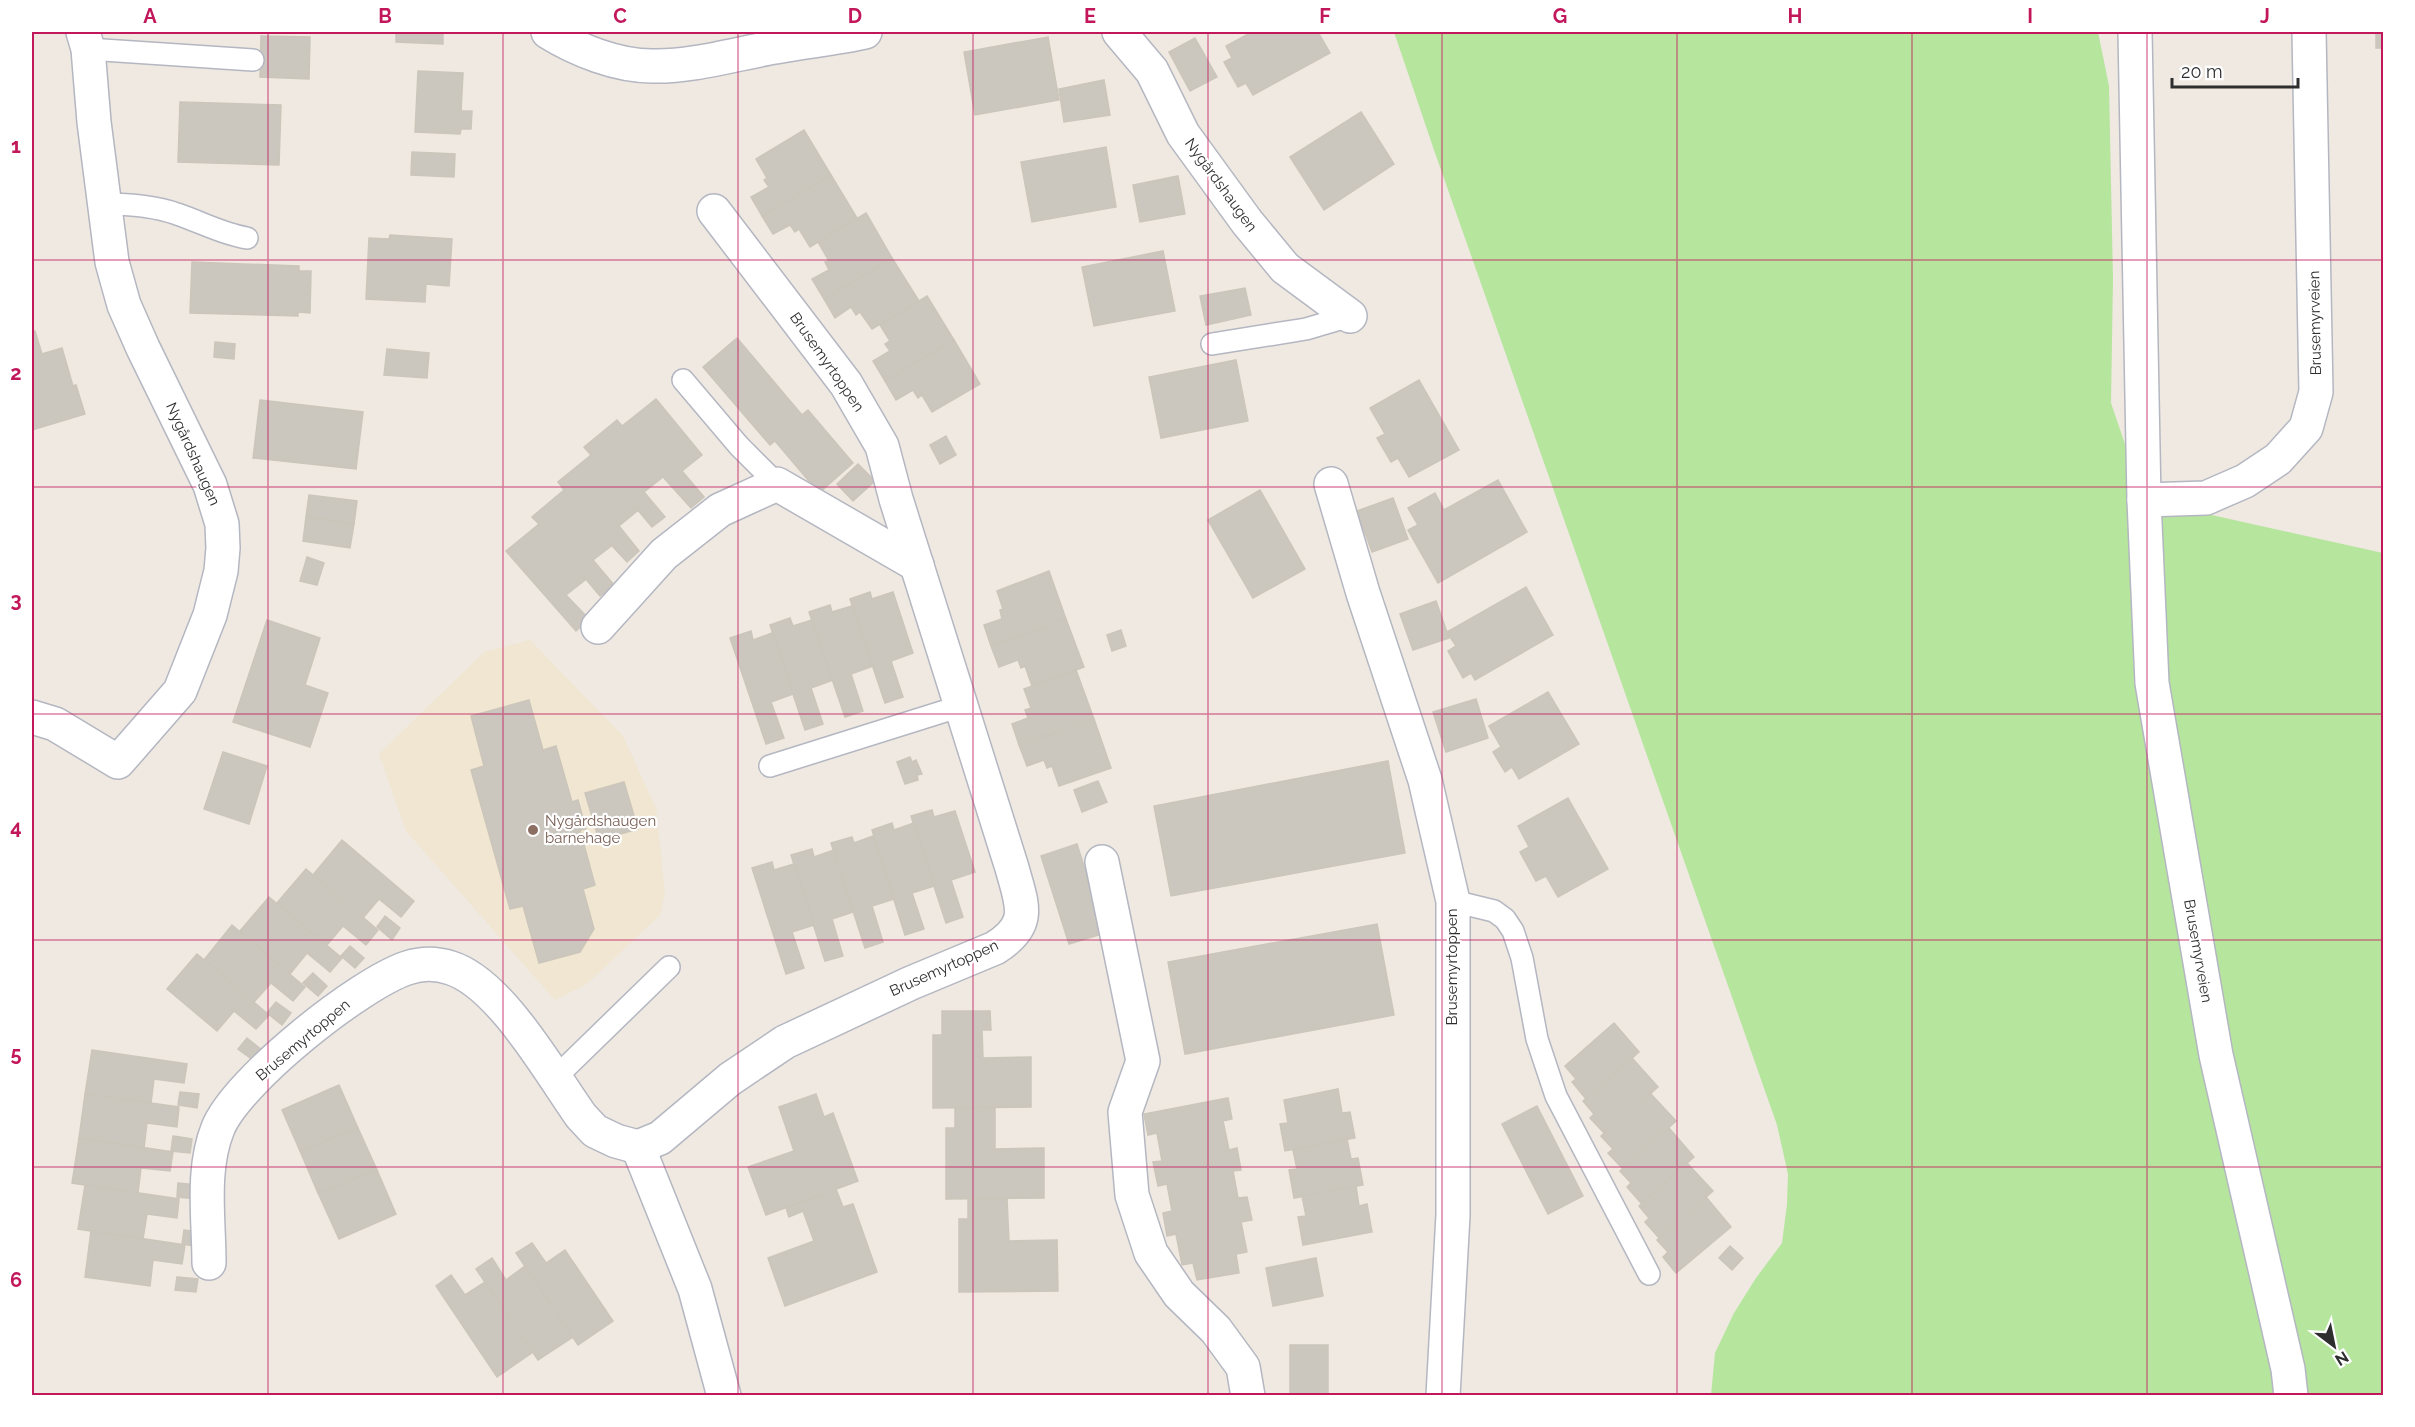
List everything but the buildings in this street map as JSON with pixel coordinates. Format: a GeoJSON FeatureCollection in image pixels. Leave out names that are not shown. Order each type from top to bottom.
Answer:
{"type":"FeatureCollection","features":[{"type":"Feature","properties":{"kind":"street"},"geometry":{"type":"LineString","coordinates":[[548,32],[562,40],[628,64],[652,66],[678,65],[783,38],[836,39],[865,32]]}},
{"type":"Feature","properties":{"kind":"street","name":"Nygårdshaugen"},"geometry":{"type":"LineString","coordinates":[[1119,32],[1152,71],[1183,134],[1247,222],[1285,268],[1350,316]]}},
{"type":"Feature","properties":{"kind":"street","name":"Brusemyrveien"},"geometry":{"type":"LineString","coordinates":[[2135,32],[2144,500],[2152,683],[2216,1055],[2285,1357],[2291,1395]]}},
{"type":"Feature","properties":{"kind":"street","name":"Brusemyrveien"},"geometry":{"type":"LineString","coordinates":[[2144,500],[2206,498],[2246,481],[2278,459],[2306,428],[2316,392],[2309,32]]}},
{"type":"Feature","properties":{"kind":"street","name":"Nygårdshaugen"},"geometry":{"type":"LineString","coordinates":[[32,717],[55,724],[118,762],[180,691],[202,639],[221,572],[223,548],[218,508],[195,450],[143,348],[124,305],[112,262],[85,40]]}},
{"type":"Feature","properties":{"kind":"street","name":"Brusemyrtoppen"},"geometry":{"type":"LineString","coordinates":[[210,1263],[208,1166],[219,1127],[240,1094],[339,1006],[406,968],[432,963],[453,968],[471,977],[496,999],[581,1116],[595,1131],[616,1141],[639,1147],[660,1138],[730,1079],[785,1042],[911,982],[995,948],[1006,940],[1020,924],[1022,908],[1018,892],[882,446],[846,384],[714,211]]}},
{"type":"Feature","properties":{"kind":"street"},"geometry":{"type":"LineString","coordinates":[[598,627],[664,554],[720,510],[777,484],[917,565]]}},
{"type":"Feature","properties":{"kind":"street","name":"Brusemyrtoppen"},"geometry":{"type":"LineString","coordinates":[[1331,484],[1425,780],[1453,901],[1453,1215],[1443,1395]]}},
{"type":"Feature","properties":{"kind":"street"},"geometry":{"type":"LineString","coordinates":[[1102,862],[1143,1061],[1125,1112],[1132,1195],[1151,1253],[1179,1294],[1216,1330],[1243,1367],[1248,1395]]}},
{"type":"Feature","properties":{"kind":"street"},"geometry":{"type":"LineString","coordinates":[[639,1147],[695,1289],[724,1395]]}},
{"type":"Feature","properties":{"kind":"lane"},"geometry":{"type":"LineString","coordinates":[[85,40],[253,60]]}},
{"type":"Feature","properties":{"kind":"lane"},"geometry":{"type":"LineString","coordinates":[[104,204],[122,204],[175,213],[228,235],[247,238]]}},
{"type":"Feature","properties":{"kind":"lane"},"geometry":{"type":"LineString","coordinates":[[1212,344],[1306,329],[1350,316]]}},
{"type":"Feature","properties":{"kind":"lane"},"geometry":{"type":"LineString","coordinates":[[683,380],[739,446],[777,484]]}},
{"type":"Feature","properties":{"kind":"lane"},"geometry":{"type":"LineString","coordinates":[[770,766],[961,706]]}},
{"type":"Feature","properties":{"kind":"lane"},"geometry":{"type":"LineString","coordinates":[[1453,901],[1494,911],[1505,919],[1513,931],[1522,958],[1537,1039],[1556,1096],[1649,1274]]}},
{"type":"Feature","properties":{"kind":"lane"},"geometry":{"type":"LineString","coordinates":[[555,1078],[669,967]]}},
{"type":"Feature","properties":{"kind":"shaded area"},"geometry":{"type":"Polygon","coordinates":[[[530,640],[623,736],[656,808],[665,893],[660,915],[587,984],[555,1000],[406,831],[379,754],[484,652],[530,640]]]}},
{"type":"Feature","properties":{"kind":"green space"},"geometry":{"type":"Polygon","coordinates":[[[1394,32],[2098,32],[2109,86],[2113,279],[2111,403],[2144,500],[2383,553],[2383,1395],[1711,1395],[1715,1353],[1734,1313],[1782,1243],[1788,1174],[1777,1125],[1394,32]]]}},
{"type":"Feature","properties":{"kind":"place","name":"Nygårdshaugen barnehage"},"geometry":{"type":"Point","coordinates":[533,830]}}]}
